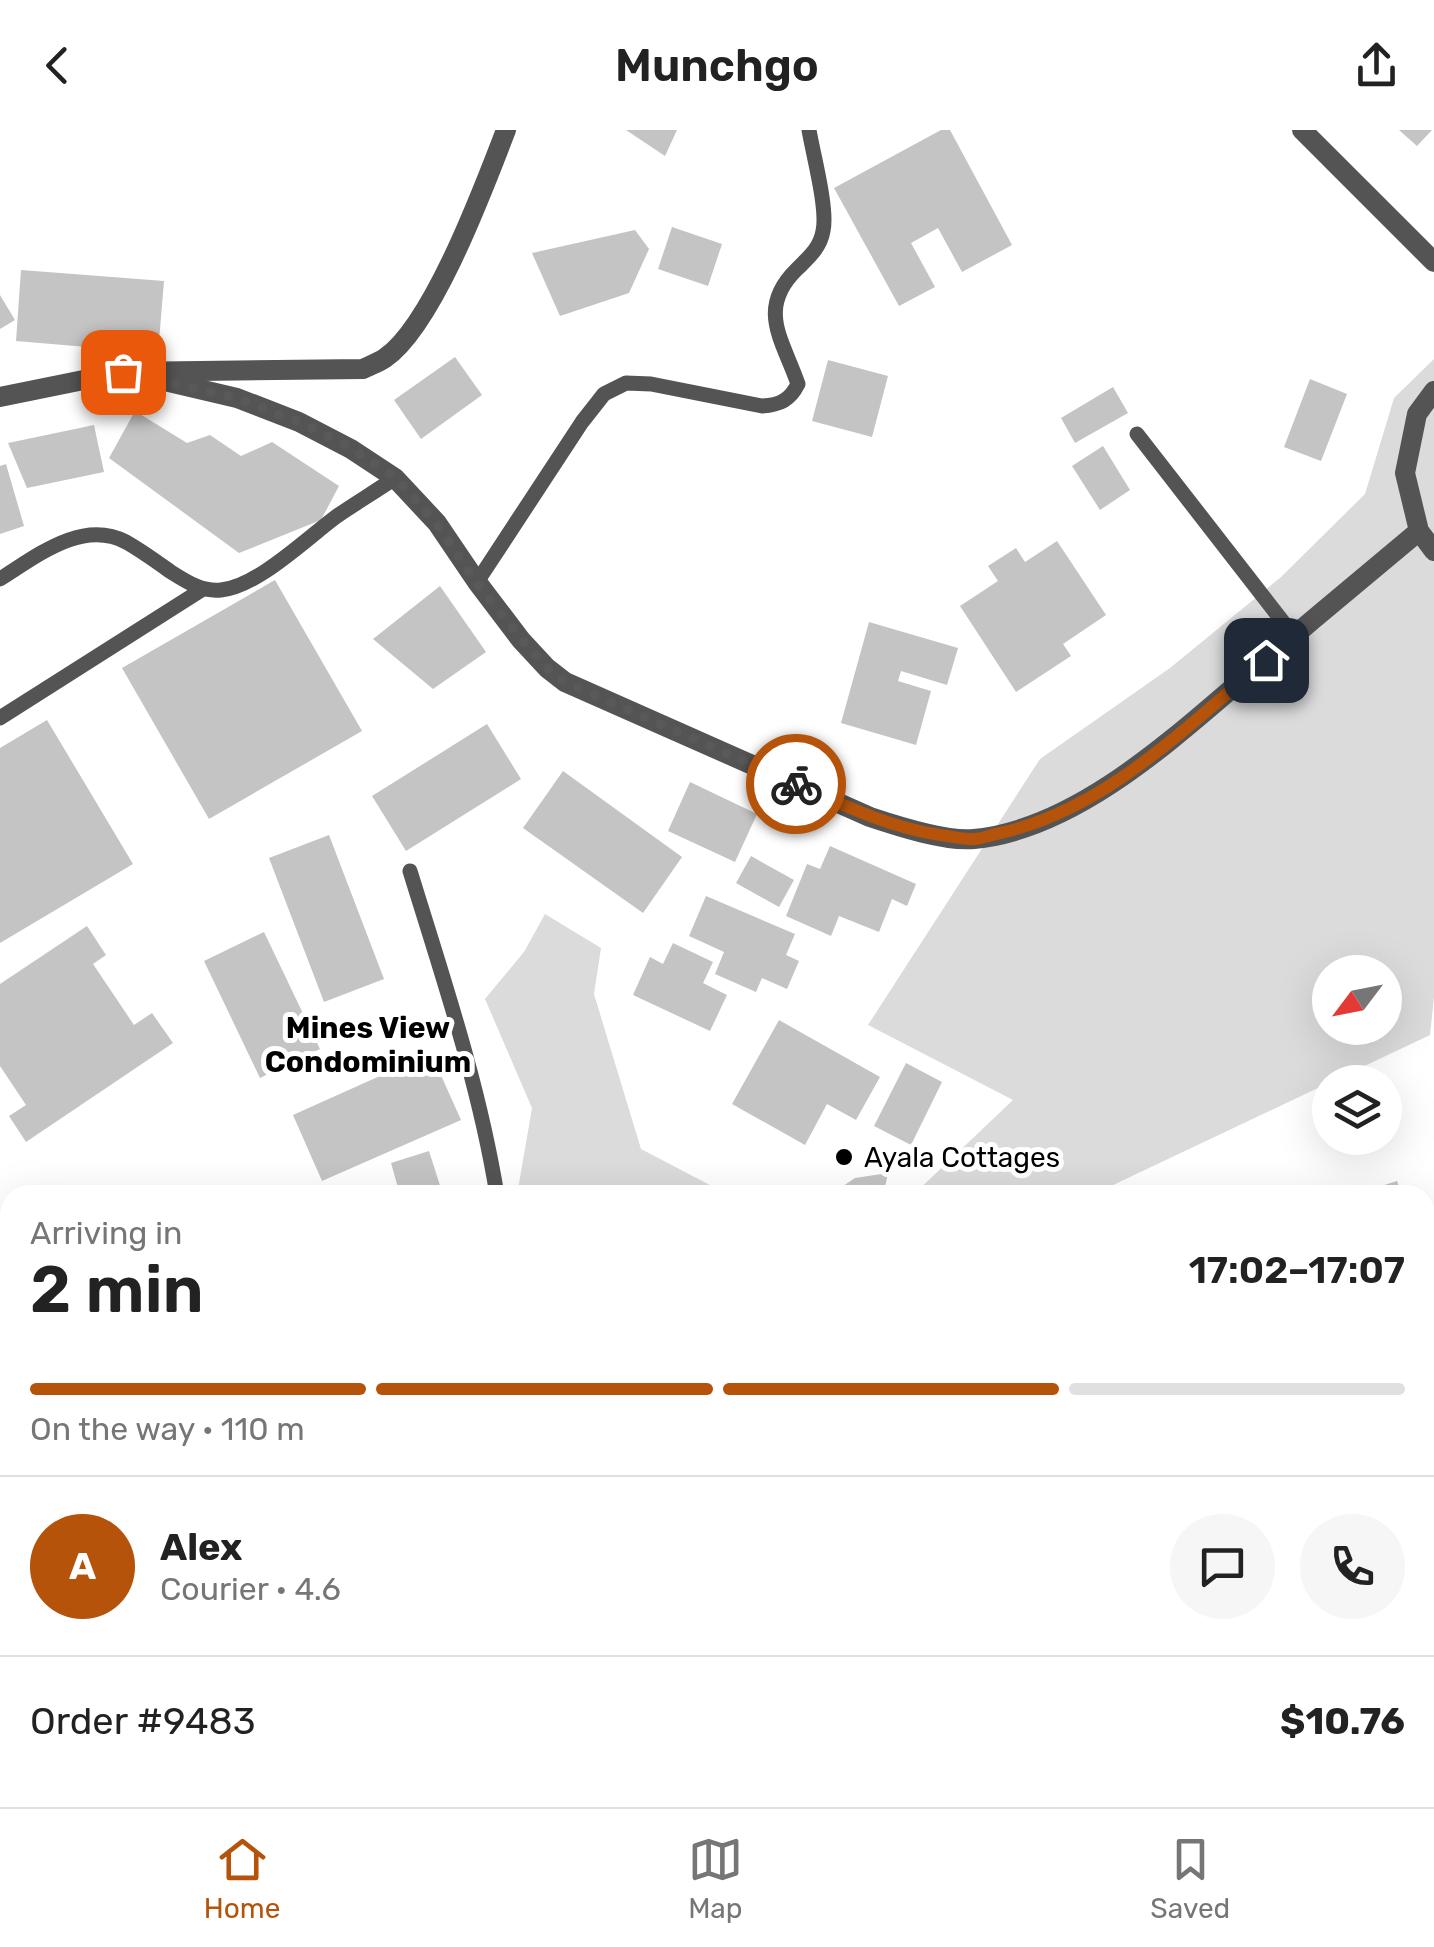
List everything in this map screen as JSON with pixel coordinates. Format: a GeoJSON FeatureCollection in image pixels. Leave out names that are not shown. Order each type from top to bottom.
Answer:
{"type":"FeatureCollection","features":[{"type":"Feature","properties":{"kind":"street"},"geometry":{"type":"LineString","coordinates":[[0,397],[123,372],[363,369],[386,358],[406,337],[436,292],[506,130]]}},
{"type":"Feature","properties":{"kind":"street"},"geometry":{"type":"LineString","coordinates":[[1302,130],[1434,262]]}},
{"type":"Feature","properties":{"kind":"street"},"geometry":{"type":"LineString","coordinates":[[123,372],[236,398],[299,422],[351,448],[396,478],[436,523],[522,640],[565,682],[870,817],[916,831],[972,840],[1043,820],[1080,804],[1124,776],[1419,531]]}},
{"type":"Feature","properties":{"kind":"street"},"geometry":{"type":"LineString","coordinates":[[1434,391],[1418,414],[1406,472],[1419,531],[1434,552]]}},
{"type":"Feature","properties":{"kind":"lane"},"geometry":{"type":"LineString","coordinates":[[476,582],[604,394],[626,383],[651,384],[762,406],[777,405],[792,396],[798,384],[774,317],[785,282],[813,254],[824,232],[824,210],[809,130]]}},
{"type":"Feature","properties":{"kind":"lane"},"geometry":{"type":"LineString","coordinates":[[1138,434],[1294,636]]}},
{"type":"Feature","properties":{"kind":"lane"},"geometry":{"type":"LineString","coordinates":[[0,579],[66,541],[96,533],[124,540],[203,590],[239,586],[396,478]]}},
{"type":"Feature","properties":{"kind":"lane"},"geometry":{"type":"LineString","coordinates":[[0,718],[203,590]]}},
{"type":"Feature","properties":{"kind":"lane"},"geometry":{"type":"LineString","coordinates":[[410,871],[464,1047],[495,1185]]}},
{"type":"Feature","properties":{"kind":"shaded area"},"geometry":{"type":"Polygon","coordinates":[[[1434,359],[1434,997],[1430,1035],[1367,1065],[1312,1065],[1312,1091],[1113,1185],[924,1185],[1013,1100],[868,1025],[1040,759],[1170,668],[1281,577],[1365,494],[1394,398],[1434,359]]]}},
{"type":"Feature","properties":{"kind":"shaded area"},"geometry":{"type":"Polygon","coordinates":[[[545,914],[601,948],[594,994],[641,1149],[710,1185],[519,1185],[532,1108],[485,999],[524,952],[545,914]]]}},
{"type":"Feature","properties":{"kind":"building"},"geometry":{"type":"Polygon","coordinates":[[[626,130],[677,130],[665,156],[626,130]]]}},
{"type":"Feature","properties":{"kind":"building"},"geometry":{"type":"Polygon","coordinates":[[[941,130],[950,130],[1012,245],[962,272],[938,228],[911,243],[935,287],[899,306],[834,188],[941,130]]]}},
{"type":"Feature","properties":{"kind":"building"},"geometry":{"type":"Polygon","coordinates":[[[1399,130],[1432,130],[1417,146],[1399,130]]]}},
{"type":"Feature","properties":{"kind":"building"},"geometry":{"type":"Polygon","coordinates":[[[672,227],[722,244],[708,286],[658,269],[672,227]]]}},
{"type":"Feature","properties":{"kind":"building"},"geometry":{"type":"Polygon","coordinates":[[[635,230],[649,249],[629,293],[560,316],[532,253],[635,230]]]}},
{"type":"Feature","properties":{"kind":"building"},"geometry":{"type":"Polygon","coordinates":[[[21,270],[164,281],[158,353],[16,341],[21,270]]]}},
{"type":"Feature","properties":{"kind":"building"},"geometry":{"type":"Polygon","coordinates":[[[0,295],[15,320],[0,329],[0,295]]]}},
{"type":"Feature","properties":{"kind":"building"},"geometry":{"type":"Polygon","coordinates":[[[455,357],[482,395],[421,439],[394,400],[455,357]]]}},
{"type":"Feature","properties":{"kind":"building"},"geometry":{"type":"Polygon","coordinates":[[[828,360],[888,376],[872,437],[812,421],[828,360]]]}},
{"type":"Feature","properties":{"kind":"building"},"geometry":{"type":"Polygon","coordinates":[[[1310,379],[1347,394],[1321,461],[1284,447],[1310,379]]]}},
{"type":"Feature","properties":{"kind":"building"},"geometry":{"type":"Polygon","coordinates":[[[1113,387],[1128,413],[1075,443],[1061,418],[1113,387]]]}},
{"type":"Feature","properties":{"kind":"building"},"geometry":{"type":"Polygon","coordinates":[[[135,411],[187,443],[210,435],[241,456],[272,442],[339,486],[321,520],[239,553],[109,458],[135,411]]]}},
{"type":"Feature","properties":{"kind":"building"},"geometry":{"type":"Polygon","coordinates":[[[94,425],[104,472],[27,488],[8,443],[94,425]]]}},
{"type":"Feature","properties":{"kind":"building"},"geometry":{"type":"Polygon","coordinates":[[[1103,446],[1130,490],[1100,510],[1072,466],[1103,446]]]}},
{"type":"Feature","properties":{"kind":"building"},"geometry":{"type":"Polygon","coordinates":[[[6,464],[24,526],[0,534],[0,466],[6,464]]]}},
{"type":"Feature","properties":{"kind":"building"},"geometry":{"type":"Polygon","coordinates":[[[1057,541],[1106,615],[1063,644],[1071,656],[1016,692],[960,606],[998,581],[988,566],[1016,548],[1025,562],[1057,541]]]}},
{"type":"Feature","properties":{"kind":"building"},"geometry":{"type":"Polygon","coordinates":[[[275,580],[362,731],[209,819],[122,668],[275,580]]]}},
{"type":"Feature","properties":{"kind":"building"},"geometry":{"type":"Polygon","coordinates":[[[440,586],[486,652],[433,689],[373,639],[440,586]]]}},
{"type":"Feature","properties":{"kind":"building"},"geometry":{"type":"Polygon","coordinates":[[[869,622],[958,648],[947,685],[901,671],[898,681],[931,691],[916,745],[841,723],[869,622]]]}},
{"type":"Feature","properties":{"kind":"building"},"geometry":{"type":"Polygon","coordinates":[[[47,720],[133,864],[0,943],[0,748],[47,720]]]}},
{"type":"Feature","properties":{"kind":"building"},"geometry":{"type":"Polygon","coordinates":[[[487,724],[521,779],[406,851],[372,796],[487,724]]]}},
{"type":"Feature","properties":{"kind":"building"},"geometry":{"type":"Polygon","coordinates":[[[563,771],[682,857],[643,913],[523,828],[563,771]]]}},
{"type":"Feature","properties":{"kind":"building"},"geometry":{"type":"Polygon","coordinates":[[[690,782],[757,814],[735,862],[668,831],[690,782]]]}},
{"type":"Feature","properties":{"kind":"building"},"geometry":{"type":"Polygon","coordinates":[[[329,835],[384,979],[324,1002],[269,858],[329,835]]]}},
{"type":"Feature","properties":{"kind":"building"},"geometry":{"type":"Polygon","coordinates":[[[830,846],[916,884],[907,906],[892,899],[879,932],[839,916],[831,936],[786,916],[807,864],[820,869],[830,846]]]}},
{"type":"Feature","properties":{"kind":"building"},"geometry":{"type":"Polygon","coordinates":[[[751,856],[794,880],[779,907],[736,883],[751,856]]]}},
{"type":"Feature","properties":{"kind":"building"},"geometry":{"type":"Polygon","coordinates":[[[706,896],[795,934],[786,955],[799,961],[787,989],[762,978],[756,992],[715,974],[724,952],[689,936],[706,896]]]}},
{"type":"Feature","properties":{"kind":"building"},"geometry":{"type":"Polygon","coordinates":[[[87,926],[106,955],[93,964],[134,1025],[152,1013],[173,1043],[26,1142],[9,1116],[26,1105],[0,1066],[0,984],[87,926]]]}},
{"type":"Feature","properties":{"kind":"building"},"geometry":{"type":"Polygon","coordinates":[[[264,932],[320,1049],[260,1078],[204,961],[264,932]]]}},
{"type":"Feature","properties":{"kind":"building"},"geometry":{"type":"Polygon","coordinates":[[[673,943],[713,962],[703,983],[727,995],[710,1031],[633,995],[650,957],[663,964],[673,943]]]}},
{"type":"Feature","properties":{"kind":"building"},"geometry":{"type":"Polygon","coordinates":[[[779,1020],[880,1077],[856,1120],[827,1104],[805,1145],[732,1104],[779,1020]]]}},
{"type":"Feature","properties":{"kind":"building"},"geometry":{"type":"Polygon","coordinates":[[[431,1053],[461,1120],[322,1181],[293,1115],[431,1053]]]}},
{"type":"Feature","properties":{"kind":"building"},"geometry":{"type":"Polygon","coordinates":[[[906,1063],[942,1082],[911,1145],[874,1126],[906,1063]]]}},
{"type":"Feature","properties":{"kind":"building"},"geometry":{"type":"Polygon","coordinates":[[[429,1151],[440,1185],[397,1185],[391,1163],[429,1151]]]}},
{"type":"Feature","properties":{"kind":"building"},"geometry":{"type":"Polygon","coordinates":[[[888,1173],[885,1185],[845,1185],[855,1178],[888,1173]]]}},
{"type":"Feature","properties":{"kind":"way so far"},"geometry":{"type":"LineString","coordinates":[[123,372],[236,398],[299,422],[351,448],[396,478],[436,523],[522,640],[565,682],[796,784]]}},
{"type":"Feature","properties":{"kind":"place","name":"Ayala Cottages"},"geometry":{"type":"Point","coordinates":[844,1157]}},
{"type":"Feature","properties":{"kind":"district","name":"Mines View Condominium"},"geometry":{"type":"Point","coordinates":[368,1045]}},
{"type":"Feature","properties":{"kind":"route"},"geometry":{"type":"LineString","coordinates":[[796,784],[870,817],[916,831],[972,840],[1013,830],[1080,804],[1124,776],[1266,660]]}}]}
